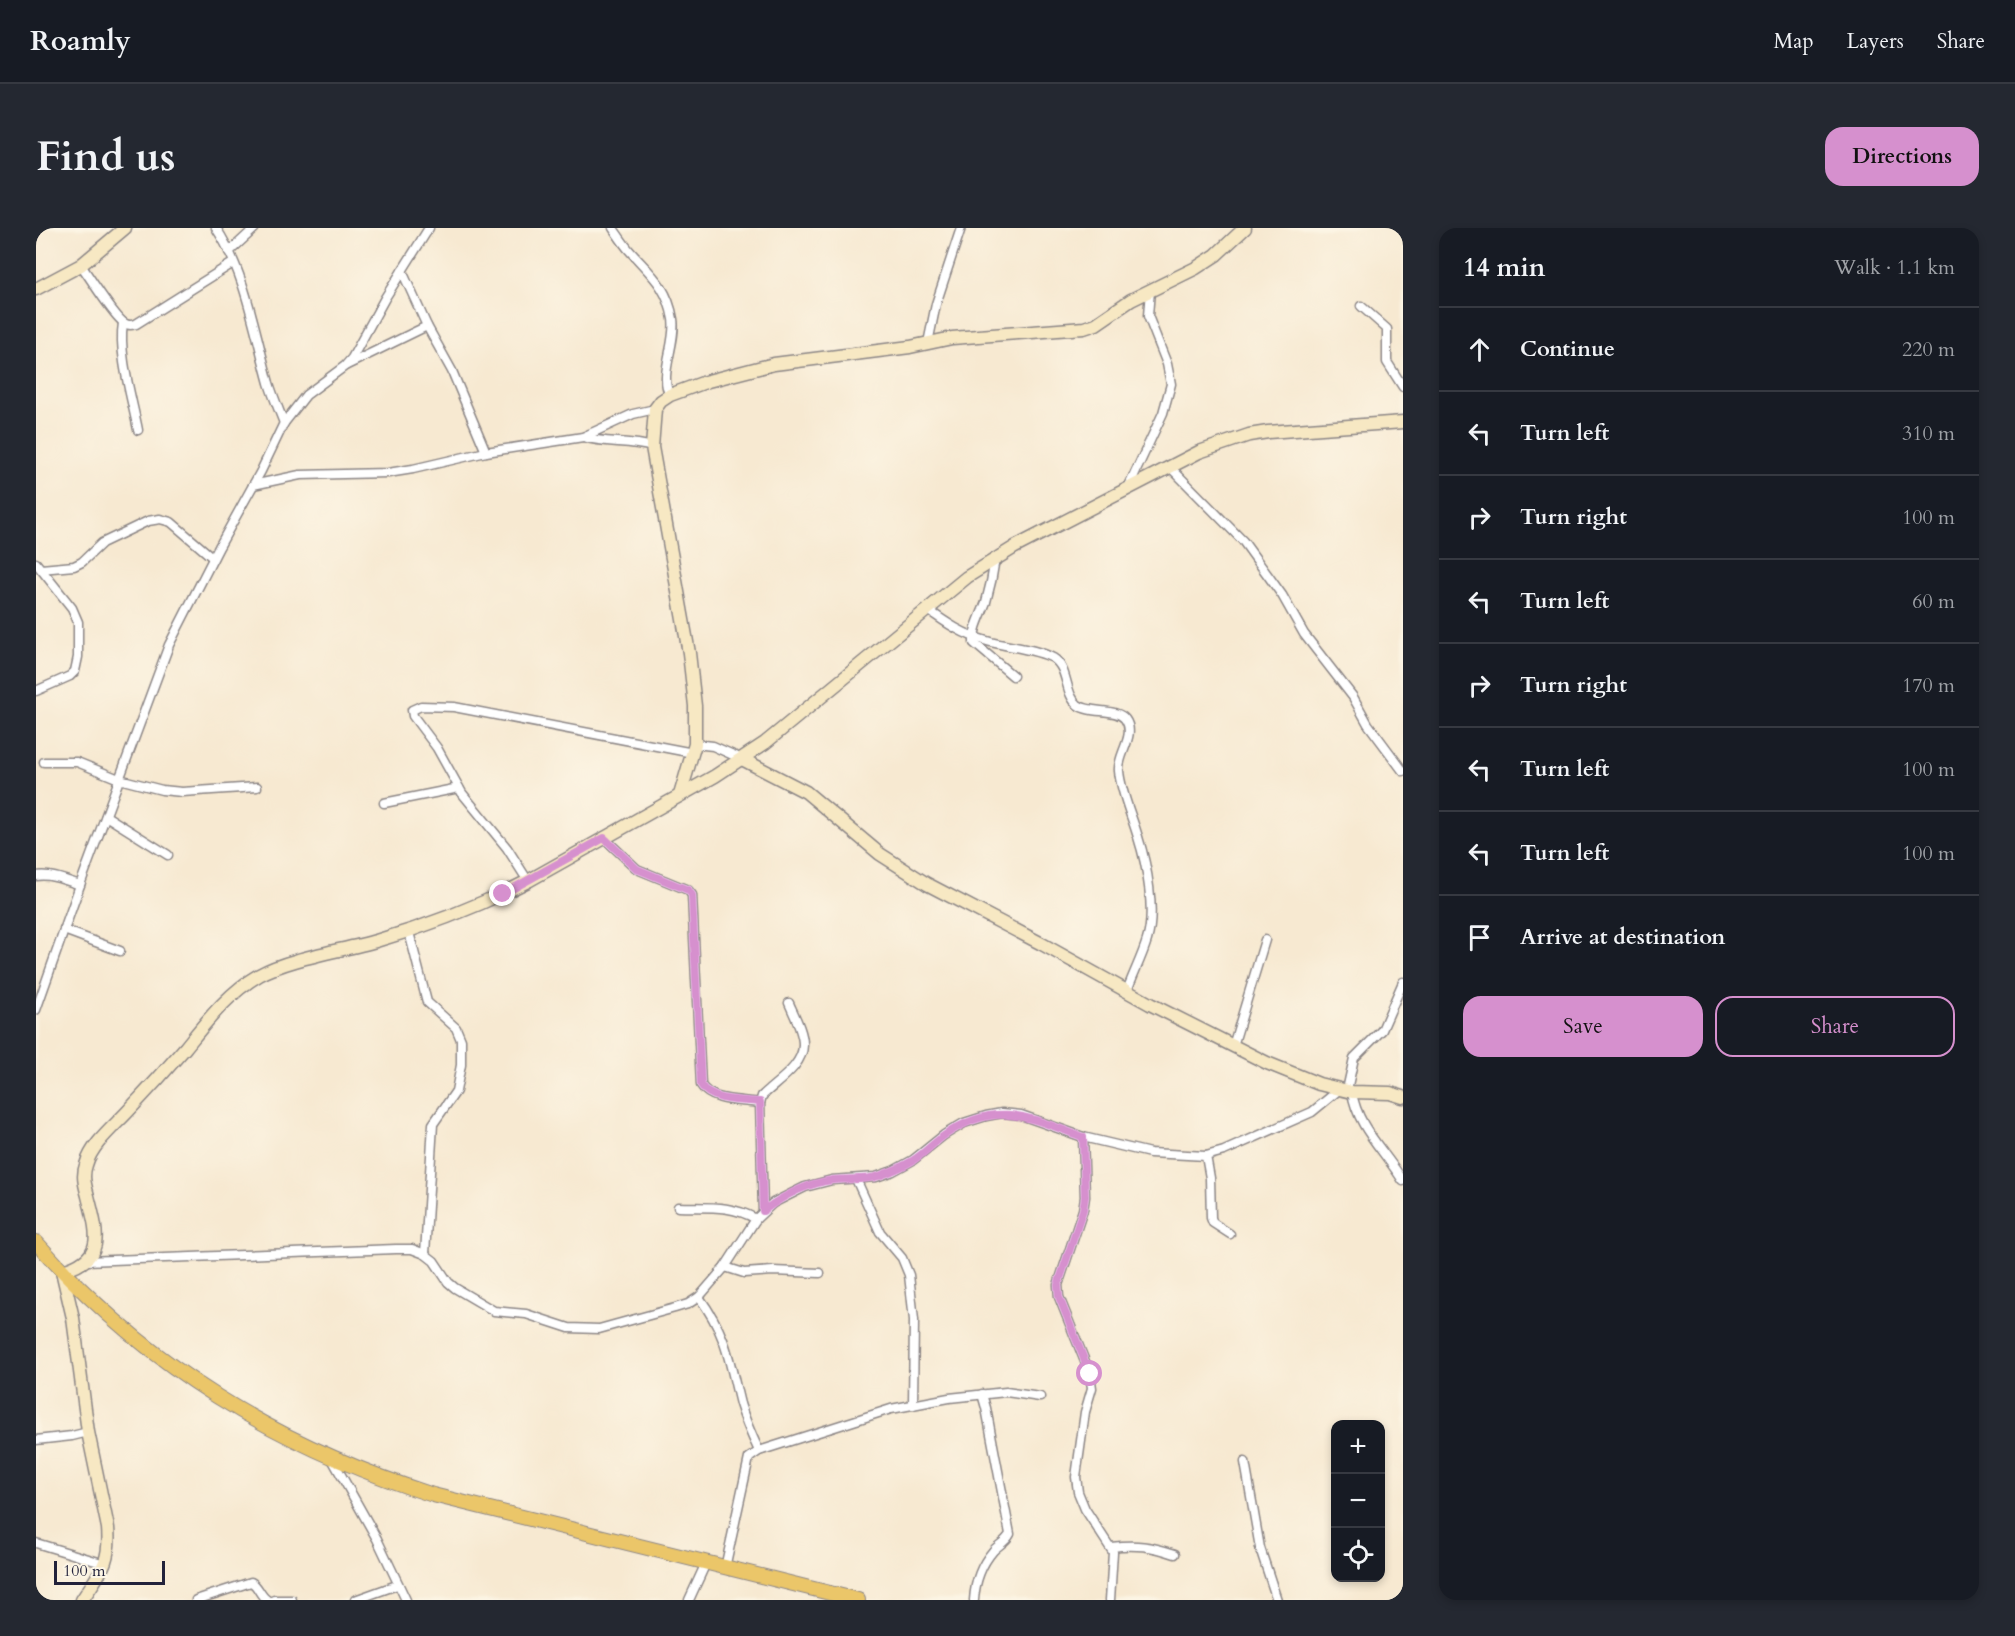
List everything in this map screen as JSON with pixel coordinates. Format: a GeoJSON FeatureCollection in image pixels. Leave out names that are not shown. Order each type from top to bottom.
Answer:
{"type":"FeatureCollection","features":[{"type":"Feature","properties":{"kind":"main road"},"geometry":{"type":"LineString","coordinates":[[36,1242],[62,1271],[141,1342],[194,1382],[261,1424],[330,1457],[433,1495],[858,1600]]}},
{"type":"Feature","properties":{"kind":"street"},"geometry":{"type":"LineString","coordinates":[[36,289],[81,264],[125,228]]}},
{"type":"Feature","properties":{"kind":"street"},"geometry":{"type":"LineString","coordinates":[[216,228],[233,263],[284,423]]}},
{"type":"Feature","properties":{"kind":"street"},"geometry":{"type":"LineString","coordinates":[[229,252],[255,228]]}},
{"type":"Feature","properties":{"kind":"street"},"geometry":{"type":"LineString","coordinates":[[345,366],[352,358],[429,228]]}},
{"type":"Feature","properties":{"kind":"street"},"geometry":{"type":"LineString","coordinates":[[613,228],[628,249],[659,281],[668,301],[674,334],[665,385],[670,395]]}},
{"type":"Feature","properties":{"kind":"street"},"geometry":{"type":"LineString","coordinates":[[928,344],[938,297],[961,228]]}},
{"type":"Feature","properties":{"kind":"street"},"geometry":{"type":"LineString","coordinates":[[680,795],[694,748],[695,706],[689,652],[652,447],[655,409],[661,401],[670,395],[708,381],[774,364],[910,347],[952,339],[1084,328],[1096,324],[1131,300],[1173,280],[1216,255],[1245,228]]}},
{"type":"Feature","properties":{"kind":"street"},"geometry":{"type":"LineString","coordinates":[[81,264],[123,323],[129,325],[136,324],[233,263]]}},
{"type":"Feature","properties":{"kind":"street"},"geometry":{"type":"LineString","coordinates":[[402,271],[427,326],[452,371],[486,452]]}},
{"type":"Feature","properties":{"kind":"street"},"geometry":{"type":"LineString","coordinates":[[1128,488],[1163,412],[1171,384],[1167,364],[1149,316],[1150,290]]}},
{"type":"Feature","properties":{"kind":"street"},"geometry":{"type":"LineString","coordinates":[[1360,306],[1387,329],[1387,362],[1403,387]]}},
{"type":"Feature","properties":{"kind":"street"},"geometry":{"type":"LineString","coordinates":[[123,323],[121,336],[138,430]]}},
{"type":"Feature","properties":{"kind":"street"},"geometry":{"type":"LineString","coordinates":[[36,1010],[169,645],[284,423],[306,395],[345,366],[427,326]]}},
{"type":"Feature","properties":{"kind":"street"},"geometry":{"type":"LineString","coordinates":[[253,485],[300,475],[388,473],[486,452],[583,437],[633,414],[655,409]]}},
{"type":"Feature","properties":{"kind":"street"},"geometry":{"type":"LineString","coordinates":[[82,1600],[105,1564],[110,1543],[88,1432],[73,1318],[62,1271],[75,1268],[86,1261],[93,1252],[96,1240],[83,1177],[86,1163],[96,1146],[227,998],[258,976],[281,965],[409,932],[503,894],[528,881],[742,759],[788,726],[967,577],[1024,542],[1199,452],[1249,435],[1322,427],[1403,422]]}},
{"type":"Feature","properties":{"kind":"street"},"geometry":{"type":"LineString","coordinates":[[583,437],[600,442],[633,443],[652,447]]}},
{"type":"Feature","properties":{"kind":"street"},"geometry":{"type":"LineString","coordinates":[[1170,467],[1243,541],[1282,595],[1304,634],[1353,697],[1376,736],[1403,771]]}},
{"type":"Feature","properties":{"kind":"street"},"geometry":{"type":"LineString","coordinates":[[38,566],[74,566],[82,562],[102,543],[148,521],[160,519],[171,522],[213,558]]}},
{"type":"Feature","properties":{"kind":"street"},"geometry":{"type":"LineString","coordinates":[[995,560],[985,604],[973,635],[974,644],[1013,676]]}},
{"type":"Feature","properties":{"kind":"street"},"geometry":{"type":"LineString","coordinates":[[36,691],[69,676],[75,671],[78,657],[76,615],[38,566]]}},
{"type":"Feature","properties":{"kind":"street"},"geometry":{"type":"LineString","coordinates":[[927,609],[961,632],[985,641],[1055,659],[1072,698],[1077,704],[1085,709],[1117,714],[1125,719],[1129,738],[1123,749],[1118,769],[1144,861],[1151,923],[1147,941],[1126,991]]}},
{"type":"Feature","properties":{"kind":"street"},"geometry":{"type":"LineString","coordinates":[[528,881],[507,848],[459,788],[437,748],[413,716],[412,710],[421,706],[454,707],[694,748],[713,746],[806,792],[880,854],[927,884],[1233,1046],[1267,1063],[1319,1083],[1347,1090],[1390,1093],[1403,1097]]}},
{"type":"Feature","properties":{"kind":"street"},"geometry":{"type":"LineString","coordinates":[[44,762],[77,762],[119,779],[162,790],[182,792],[256,787]]}},
{"type":"Feature","properties":{"kind":"street"},"geometry":{"type":"LineString","coordinates":[[384,802],[459,788]]}},
{"type":"Feature","properties":{"kind":"street"},"geometry":{"type":"LineString","coordinates":[[106,816],[168,855]]}},
{"type":"Feature","properties":{"kind":"street"},"geometry":{"type":"LineString","coordinates":[[604,838],[637,869],[688,890],[692,895],[701,1085],[704,1090],[720,1097],[760,1102]]}},
{"type":"Feature","properties":{"kind":"street"},"geometry":{"type":"LineString","coordinates":[[36,876],[58,877],[80,885]]}},
{"type":"Feature","properties":{"kind":"street"},"geometry":{"type":"LineString","coordinates":[[64,930],[120,951]]}},
{"type":"Feature","properties":{"kind":"street"},"geometry":{"type":"LineString","coordinates":[[409,932],[427,1002],[456,1028],[461,1041],[461,1065],[456,1091],[433,1124],[425,1254]]}},
{"type":"Feature","properties":{"kind":"street"},"geometry":{"type":"LineString","coordinates":[[1233,1046],[1265,940]]}},
{"type":"Feature","properties":{"kind":"street"},"geometry":{"type":"LineString","coordinates":[[1403,982],[1382,1030],[1354,1058],[1347,1090],[1361,1122],[1403,1181]]}},
{"type":"Feature","properties":{"kind":"street"},"geometry":{"type":"LineString","coordinates":[[763,1211],[760,1102],[762,1096],[801,1058],[804,1042],[789,1003]]}},
{"type":"Feature","properties":{"kind":"street"},"geometry":{"type":"LineString","coordinates":[[1319,1083],[1326,1102]]}},
{"type":"Feature","properties":{"kind":"street"},"geometry":{"type":"LineString","coordinates":[[86,1261],[412,1250],[425,1254],[434,1261],[448,1282],[494,1311],[526,1314],[569,1328],[599,1329],[688,1304],[699,1297],[725,1267],[763,1211],[806,1187],[832,1180],[876,1177],[893,1171],[913,1161],[944,1135],[986,1116],[1002,1113],[1021,1115],[1083,1137],[1150,1153],[1206,1156],[1224,1151],[1312,1112],[1347,1090]]}},
{"type":"Feature","properties":{"kind":"street"},"geometry":{"type":"LineString","coordinates":[[1083,1137],[1085,1197],[1083,1210],[1058,1285],[1059,1297],[1090,1374],[1092,1388],[1085,1412],[1076,1477],[1078,1492],[1085,1509],[1113,1552],[1110,1600]]}},
{"type":"Feature","properties":{"kind":"street"},"geometry":{"type":"LineString","coordinates":[[1206,1156],[1210,1178],[1211,1218],[1213,1223],[1230,1234]]}},
{"type":"Feature","properties":{"kind":"street"},"geometry":{"type":"LineString","coordinates":[[856,1179],[879,1232],[902,1258],[909,1275],[915,1320],[913,1405]]}},
{"type":"Feature","properties":{"kind":"street"},"geometry":{"type":"LineString","coordinates":[[678,1207],[730,1208],[756,1219]]}},
{"type":"Feature","properties":{"kind":"street"},"geometry":{"type":"LineString","coordinates":[[725,1267],[744,1273],[773,1271],[820,1273]]}},
{"type":"Feature","properties":{"kind":"street"},"geometry":{"type":"LineString","coordinates":[[699,1297],[714,1316],[723,1336],[741,1404],[759,1451]]}},
{"type":"Feature","properties":{"kind":"street"},"geometry":{"type":"LineString","coordinates":[[725,1568],[749,1458],[759,1451],[891,1409],[949,1398],[1006,1392],[1040,1397]]}},
{"type":"Feature","properties":{"kind":"street"},"geometry":{"type":"LineString","coordinates":[[974,1600],[977,1580],[991,1553],[1008,1539],[1010,1534],[982,1394]]}},
{"type":"Feature","properties":{"kind":"street"},"geometry":{"type":"LineString","coordinates":[[36,1440],[88,1432]]}},
{"type":"Feature","properties":{"kind":"street"},"geometry":{"type":"LineString","coordinates":[[330,1457],[377,1539],[406,1600]]}},
{"type":"Feature","properties":{"kind":"street"},"geometry":{"type":"LineString","coordinates":[[1245,1462],[1260,1548],[1277,1600]]}},
{"type":"Feature","properties":{"kind":"street"},"geometry":{"type":"LineString","coordinates":[[36,1543],[105,1564]]}},
{"type":"Feature","properties":{"kind":"street"},"geometry":{"type":"LineString","coordinates":[[1111,1547],[1134,1544],[1175,1554]]}},
{"type":"Feature","properties":{"kind":"street"},"geometry":{"type":"LineString","coordinates":[[688,1600],[706,1563]]}},
{"type":"Feature","properties":{"kind":"street"},"geometry":{"type":"LineString","coordinates":[[196,1600],[251,1582],[267,1600]]}},
{"type":"Feature","properties":{"kind":"street"},"geometry":{"type":"LineString","coordinates":[[355,1600],[397,1585]]}},
{"type":"Feature","properties":{"kind":"street"},"geometry":{"type":"LineString","coordinates":[[274,1600],[292,1600]]}},
{"type":"Feature","properties":{"kind":"route"},"geometry":{"type":"LineString","coordinates":[[503,894],[604,838],[637,869],[688,890],[693,902],[692,921],[701,1085],[704,1090],[720,1097],[760,1102],[763,1211],[773,1203],[806,1187],[832,1180],[866,1179],[893,1171],[913,1161],[944,1135],[986,1116],[1002,1113],[1021,1115],[1083,1137],[1085,1197],[1083,1210],[1058,1285],[1059,1297],[1090,1374]]}}]}
